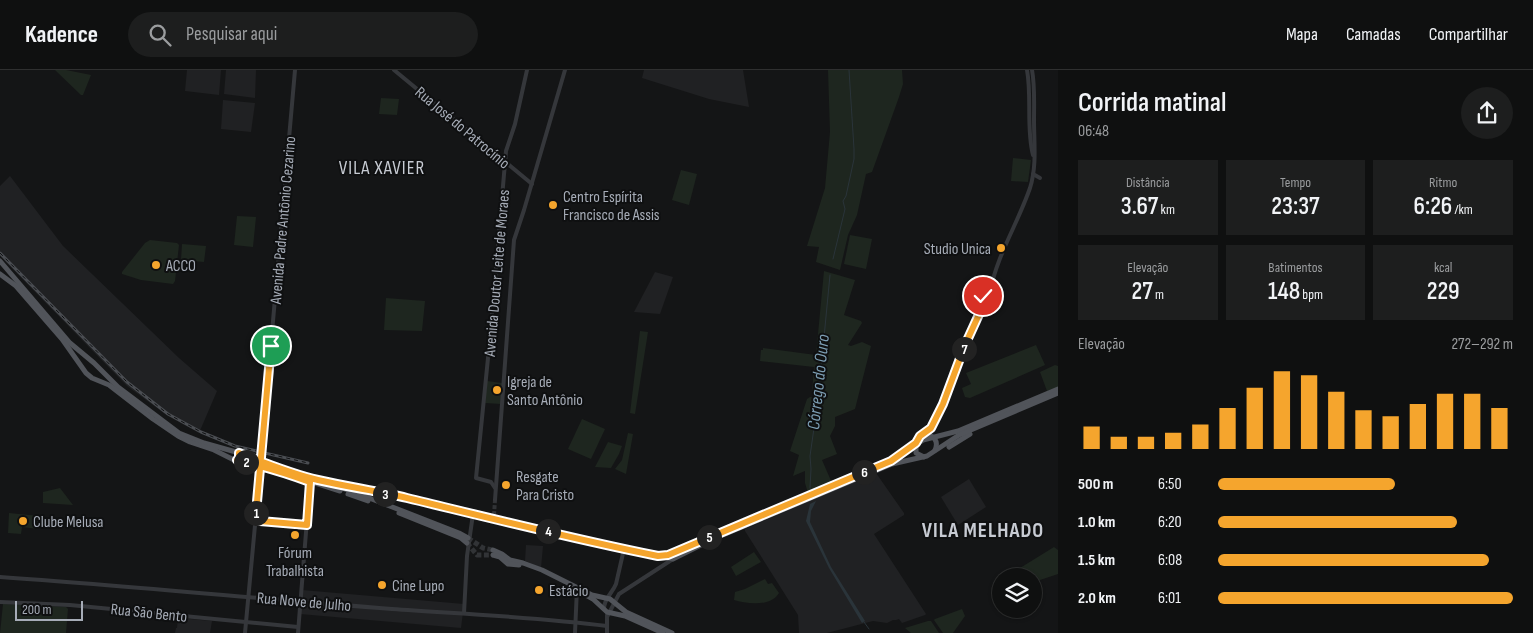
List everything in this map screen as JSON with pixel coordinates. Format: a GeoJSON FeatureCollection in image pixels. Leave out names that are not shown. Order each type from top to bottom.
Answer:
{"type":"FeatureCollection","features":[{"type":"Feature","properties":{"kind":"main road"},"geometry":{"type":"LineString","coordinates":[[0,264],[70,343],[91,360],[118,387],[179,433],[313,480],[405,498],[493,519],[516,527],[520,526],[673,560],[711,540],[892,464],[924,457],[974,425],[1058,389]]}},
{"type":"Feature","properties":{"kind":"main road"},"geometry":{"type":"LineString","coordinates":[[0,274],[16,286],[62,339],[82,368],[92,378],[109,385],[178,436],[237,460],[359,494],[459,533],[467,541]]}},
{"type":"Feature","properties":{"kind":"main road"},"geometry":{"type":"LineString","coordinates":[[82,368],[86,361],[91,360]]}},
{"type":"Feature","properties":{"kind":"main road"},"geometry":{"type":"LineString","coordinates":[[92,378],[98,376],[100,370]]}},
{"type":"Feature","properties":{"kind":"main road"},"geometry":{"type":"LineString","coordinates":[[925,433],[950,441],[1058,393]]}},
{"type":"Feature","properties":{"kind":"main road"},"geometry":{"type":"LineString","coordinates":[[658,556],[668,555],[891,461],[916,443],[934,437]]}},
{"type":"Feature","properties":{"kind":"main road"},"geometry":{"type":"LineString","coordinates":[[934,437],[937,444],[935,451]]}},
{"type":"Feature","properties":{"kind":"main road"},"geometry":{"type":"LineString","coordinates":[[914,459],[916,443]]}},
{"type":"Feature","properties":{"kind":"main road"},"geometry":{"type":"LineString","coordinates":[[916,450],[918,454],[924,457]]}},
{"type":"Feature","properties":{"kind":"main road"},"geometry":{"type":"LineString","coordinates":[[228,456],[232,451]]}},
{"type":"Feature","properties":{"kind":"main road"},"geometry":{"type":"LineString","coordinates":[[237,460],[239,453]]}},
{"type":"Feature","properties":{"kind":"main road"},"geometry":{"type":"LineString","coordinates":[[493,553],[508,564],[523,566],[592,595],[607,598],[626,612],[663,633]]}},
{"type":"Feature","properties":{"kind":"main road"},"geometry":{"type":"LineString","coordinates":[[577,589],[593,599],[607,613],[625,616],[672,633]]}},
{"type":"Feature","properties":{"kind":"street","name":"Avenida Padre Antônio Cezarino"},"geometry":{"type":"LineString","coordinates":[[245,633],[257,521],[256,513],[295,70]]}},
{"type":"Feature","properties":{"kind":"street","name":"Rua José do Patrocínio"},"geometry":{"type":"LineString","coordinates":[[394,70],[532,184]]}},
{"type":"Feature","properties":{"kind":"street","name":"Avenida Doutor Leite de Moraes"},"geometry":{"type":"LineString","coordinates":[[491,482],[476,478],[506,151],[516,124],[527,70]]}},
{"type":"Feature","properties":{"kind":"street"},"geometry":{"type":"LineString","coordinates":[[495,500],[514,240],[565,70]]}},
{"type":"Feature","properties":{"kind":"street"},"geometry":{"type":"LineString","coordinates":[[1027,70],[1032,92]]}},
{"type":"Feature","properties":{"kind":"street"},"geometry":{"type":"LineString","coordinates":[[986,299],[983,293],[988,291],[992,282],[1029,190],[1033,174],[1035,158],[1032,70]]}},
{"type":"Feature","properties":{"kind":"street"},"geometry":{"type":"LineString","coordinates":[[1033,174],[1040,178]]}},
{"type":"Feature","properties":{"kind":"street"},"geometry":{"type":"LineString","coordinates":[[916,443],[919,437],[931,428],[943,404],[965,345],[986,299],[992,297],[988,291]]}},
{"type":"Feature","properties":{"kind":"street"},"geometry":{"type":"LineString","coordinates":[[943,404],[947,409]]}},
{"type":"Feature","properties":{"kind":"street"},"geometry":{"type":"LineString","coordinates":[[934,422],[932,430],[934,437]]}},
{"type":"Feature","properties":{"kind":"street"},"geometry":{"type":"LineString","coordinates":[[298,633],[307,525],[313,480]]}},
{"type":"Feature","properties":{"kind":"street"},"geometry":{"type":"LineString","coordinates":[[496,481],[491,482],[496,491]]}},
{"type":"Feature","properties":{"kind":"street"},"geometry":{"type":"LineString","coordinates":[[464,613],[467,556],[472,515]]}},
{"type":"Feature","properties":{"kind":"street"},"geometry":{"type":"LineString","coordinates":[[257,521],[307,525]]}},
{"type":"Feature","properties":{"kind":"street"},"geometry":{"type":"LineString","coordinates":[[607,633],[607,598],[616,584],[624,549]]}},
{"type":"Feature","properties":{"kind":"street"},"geometry":{"type":"LineString","coordinates":[[607,613],[619,594],[673,560]]}},
{"type":"Feature","properties":{"kind":"street","name":"Rua Nove de Julho"},"geometry":{"type":"LineString","coordinates":[[0,577],[607,626]]}},
{"type":"Feature","properties":{"kind":"street"},"geometry":{"type":"LineString","coordinates":[[575,633],[577,589]]}},
{"type":"Feature","properties":{"kind":"street","name":"Rua São Bento"},"geometry":{"type":"LineString","coordinates":[[0,602],[70,605],[298,627]]}},
{"type":"Feature","properties":{"kind":"shaded area"},"geometry":{"type":"Polygon","coordinates":[[[55,70],[66,70],[91,75],[83,95],[81,95],[55,70]]]}},
{"type":"Feature","properties":{"kind":"shaded area"},"geometry":{"type":"Polygon","coordinates":[[[187,70],[221,70],[219,95],[185,91],[187,70]]]}},
{"type":"Feature","properties":{"kind":"shaded area"},"geometry":{"type":"Polygon","coordinates":[[[226,70],[256,70],[255,98],[224,94],[226,70]]]}},
{"type":"Feature","properties":{"kind":"shaded area"},"geometry":{"type":"Polygon","coordinates":[[[644,70],[743,70],[749,107],[709,99],[642,78],[644,70]]]}},
{"type":"Feature","properties":{"kind":"shaded area"},"geometry":{"type":"Polygon","coordinates":[[[828,70],[902,70],[903,84],[872,172],[866,174],[857,215],[848,235],[840,270],[816,262],[819,247],[807,246],[825,188],[830,132],[828,70]]]}},
{"type":"Feature","properties":{"kind":"shaded area"},"geometry":{"type":"Polygon","coordinates":[[[381,98],[399,99],[397,115],[379,114],[381,98]]]}},
{"type":"Feature","properties":{"kind":"shaded area"},"geometry":{"type":"Polygon","coordinates":[[[223,100],[255,103],[251,132],[221,129],[223,100]]]}},
{"type":"Feature","properties":{"kind":"shaded area"},"geometry":{"type":"Polygon","coordinates":[[[1013,158],[1031,160],[1028,182],[1011,181],[1013,158]]]}},
{"type":"Feature","properties":{"kind":"shaded area"},"geometry":{"type":"Polygon","coordinates":[[[681,170],[697,174],[689,205],[672,200],[681,170]]]}},
{"type":"Feature","properties":{"kind":"shaded area"},"geometry":{"type":"Polygon","coordinates":[[[10,176],[63,246],[179,358],[217,391],[199,433],[168,416],[127,386],[0,256],[0,186],[10,176]]]}},
{"type":"Feature","properties":{"kind":"shaded area"},"geometry":{"type":"Polygon","coordinates":[[[237,216],[256,217],[253,247],[234,245],[237,216]]]}},
{"type":"Feature","properties":{"kind":"shaded area"},"geometry":{"type":"Polygon","coordinates":[[[850,235],[872,239],[866,269],[844,264],[850,235]]]}},
{"type":"Feature","properties":{"kind":"shaded area"},"geometry":{"type":"Polygon","coordinates":[[[150,240],[177,243],[179,245],[175,281],[173,284],[141,280],[122,274],[145,243],[150,240]]]}},
{"type":"Feature","properties":{"kind":"shaded area"},"geometry":{"type":"Polygon","coordinates":[[[182,244],[206,246],[204,262],[181,260],[182,244]]]}},
{"type":"Feature","properties":{"kind":"shaded area"},"geometry":{"type":"Polygon","coordinates":[[[824,271],[855,280],[844,315],[862,323],[848,345],[851,346],[862,342],[871,346],[855,409],[835,417],[835,426],[830,436],[837,454],[822,460],[832,483],[808,493],[805,483],[805,471],[793,476],[799,455],[790,451],[807,399],[813,397],[814,367],[760,361],[763,348],[816,355],[824,271]]]}},
{"type":"Feature","properties":{"kind":"shaded area"},"geometry":{"type":"Polygon","coordinates":[[[655,272],[673,277],[660,314],[634,312],[655,272]]]}},
{"type":"Feature","properties":{"kind":"shaded area"},"geometry":{"type":"Polygon","coordinates":[[[386,298],[425,301],[422,331],[384,330],[386,298]]]}},
{"type":"Feature","properties":{"kind":"shaded area"},"geometry":{"type":"Polygon","coordinates":[[[640,331],[648,332],[635,414],[630,413],[640,331]]]}},
{"type":"Feature","properties":{"kind":"shaded area"},"geometry":{"type":"Polygon","coordinates":[[[1036,345],[1045,365],[970,398],[965,397],[962,388],[971,384],[966,373],[1036,345]]]}},
{"type":"Feature","properties":{"kind":"shaded area"},"geometry":{"type":"Polygon","coordinates":[[[1055,365],[1058,366],[1058,387],[1047,391],[1040,372],[1055,365]]]}},
{"type":"Feature","properties":{"kind":"shaded area"},"geometry":{"type":"Polygon","coordinates":[[[487,381],[502,383],[501,404],[485,403],[487,381]]]}},
{"type":"Feature","properties":{"kind":"shaded area"},"geometry":{"type":"Polygon","coordinates":[[[582,419],[605,429],[591,459],[568,449],[582,419]]]}},
{"type":"Feature","properties":{"kind":"shaded area"},"geometry":{"type":"Polygon","coordinates":[[[628,433],[633,434],[626,474],[615,469],[622,460],[628,433]]]}},
{"type":"Feature","properties":{"kind":"shaded area"},"geometry":{"type":"Polygon","coordinates":[[[608,442],[622,446],[619,454],[611,468],[595,467],[608,442]]]}},
{"type":"Feature","properties":{"kind":"shaded area"},"geometry":{"type":"Polygon","coordinates":[[[876,473],[904,515],[874,534],[926,614],[902,623],[899,619],[887,623],[873,621],[827,633],[799,633],[798,615],[745,529],[876,473]]]}},
{"type":"Feature","properties":{"kind":"shaded area"},"geometry":{"type":"Polygon","coordinates":[[[969,479],[986,507],[958,525],[941,497],[969,479]]]}},
{"type":"Feature","properties":{"kind":"shaded area","name":"Clube Melusa"},"geometry":{"type":"Polygon","coordinates":[[[60,488],[73,505],[43,503],[43,492],[60,488]]]}},
{"type":"Feature","properties":{"kind":"shaded area"},"geometry":{"type":"Polygon","coordinates":[[[816,501],[811,511],[810,522],[831,567],[865,621],[862,623],[829,568],[806,521],[810,504],[816,501]]]}},
{"type":"Feature","properties":{"kind":"shaded area","name":"Clube Melusa"},"geometry":{"type":"Polygon","coordinates":[[[9,513],[39,516],[38,529],[22,527],[21,534],[8,533],[9,513]]]}},
{"type":"Feature","properties":{"kind":"shaded area"},"geometry":{"type":"Polygon","coordinates":[[[526,545],[543,546],[541,568],[525,561],[526,545]]]}},
{"type":"Feature","properties":{"kind":"shaded area"},"geometry":{"type":"Polygon","coordinates":[[[1054,547],[1058,550],[1058,574],[1042,579],[1042,568],[1020,568],[1054,547]]]}},
{"type":"Feature","properties":{"kind":"shaded area"},"geometry":{"type":"Polygon","coordinates":[[[754,552],[761,562],[736,576],[731,567],[754,552]]]}},
{"type":"Feature","properties":{"kind":"shaded area"},"geometry":{"type":"Polygon","coordinates":[[[765,579],[768,584],[772,583],[779,593],[770,601],[745,603],[734,600],[735,592],[765,579]]]}},
{"type":"Feature","properties":{"kind":"shaded area"},"geometry":{"type":"Polygon","coordinates":[[[302,590],[464,604],[461,628],[300,614],[302,590]]]}},
{"type":"Feature","properties":{"kind":"shaded area"},"geometry":{"type":"Polygon","coordinates":[[[3,604],[66,607],[68,609],[66,633],[0,633],[3,604]]]}},
{"type":"Feature","properties":{"kind":"shaded area"},"geometry":{"type":"Polygon","coordinates":[[[962,609],[965,616],[953,633],[943,633],[934,620],[962,609]]]}},
{"type":"Feature","properties":{"kind":"shaded area"},"geometry":{"type":"Polygon","coordinates":[[[178,618],[212,621],[210,633],[175,633],[178,618]]]}},
{"type":"Feature","properties":{"kind":"shaded area"},"geometry":{"type":"Polygon","coordinates":[[[931,621],[939,633],[911,633],[905,628],[931,621]]]}},
{"type":"Feature","properties":{"kind":"waterway","name":"Córrego do Ouro"},"geometry":{"type":"LineString","coordinates":[[833,259],[845,209],[843,201],[846,196],[854,159],[849,70]]}},
{"type":"Feature","properties":{"kind":"waterway","name":"Córrego do Ouro"},"geometry":{"type":"LineString","coordinates":[[810,488],[810,456],[818,400],[830,275]]}},
{"type":"Feature","properties":{"kind":"waterway"},"geometry":{"type":"LineString","coordinates":[[864,622],[869,629]]}},
{"type":"Feature","properties":{"kind":"tunnel"},"geometry":{"type":"LineString","coordinates":[[494,515],[495,500]]}},
{"type":"Feature","properties":{"kind":"tunnel"},"geometry":{"type":"LineString","coordinates":[[468,538],[483,548],[493,550]]}},
{"type":"Feature","properties":{"kind":"tunnel"},"geometry":{"type":"LineString","coordinates":[[467,543],[477,555],[493,555]]}},
{"type":"Feature","properties":{"kind":"railway"},"geometry":{"type":"LineString","coordinates":[[0,253],[127,382],[168,414],[201,432],[235,446],[308,463]]}},
{"type":"Feature","properties":{"kind":"place","name":"Centro Espírita Francisco de Assis"},"geometry":{"type":"Point","coordinates":[553,205]}},
{"type":"Feature","properties":{"kind":"place","name":"Studio Unica"},"geometry":{"type":"Point","coordinates":[1001,248]}},
{"type":"Feature","properties":{"kind":"place","name":"ACCO"},"geometry":{"type":"Point","coordinates":[156,265]}},
{"type":"Feature","properties":{"kind":"place","name":"Igreja de Santo Antônio"},"geometry":{"type":"Point","coordinates":[497,390]}},
{"type":"Feature","properties":{"kind":"place","name":"Resgate Para Cristo"},"geometry":{"type":"Point","coordinates":[506,485]}},
{"type":"Feature","properties":{"kind":"place","name":"Clube Melusa"},"geometry":{"type":"Point","coordinates":[23,521]}},
{"type":"Feature","properties":{"kind":"place","name":"Fórum Trabalhista"},"geometry":{"type":"Point","coordinates":[295,535]}},
{"type":"Feature","properties":{"kind":"place","name":"Cine Lupo"},"geometry":{"type":"Point","coordinates":[382,585]}},
{"type":"Feature","properties":{"kind":"place","name":"Estácio"},"geometry":{"type":"Point","coordinates":[539,590]}},
{"type":"Feature","properties":{"kind":"district","name":"VILA XAVIER"},"geometry":{"type":"Point","coordinates":[382,167]}},
{"type":"Feature","properties":{"kind":"district","name":"VILA MELHADO"},"geometry":{"type":"Point","coordinates":[983,530]}},
{"type":"Feature","properties":{"kind":"route"},"geometry":{"type":"LineString","coordinates":[[271,346],[267,380],[261,457],[258,494],[256,513],[260,521],[307,525],[310,482],[263,466],[248,463],[237,460],[240,455],[239,453],[253,458],[267,463],[316,479],[658,556],[668,555],[891,461],[916,443],[920,436],[929,431],[939,412],[981,310],[983,296]]}}]}
